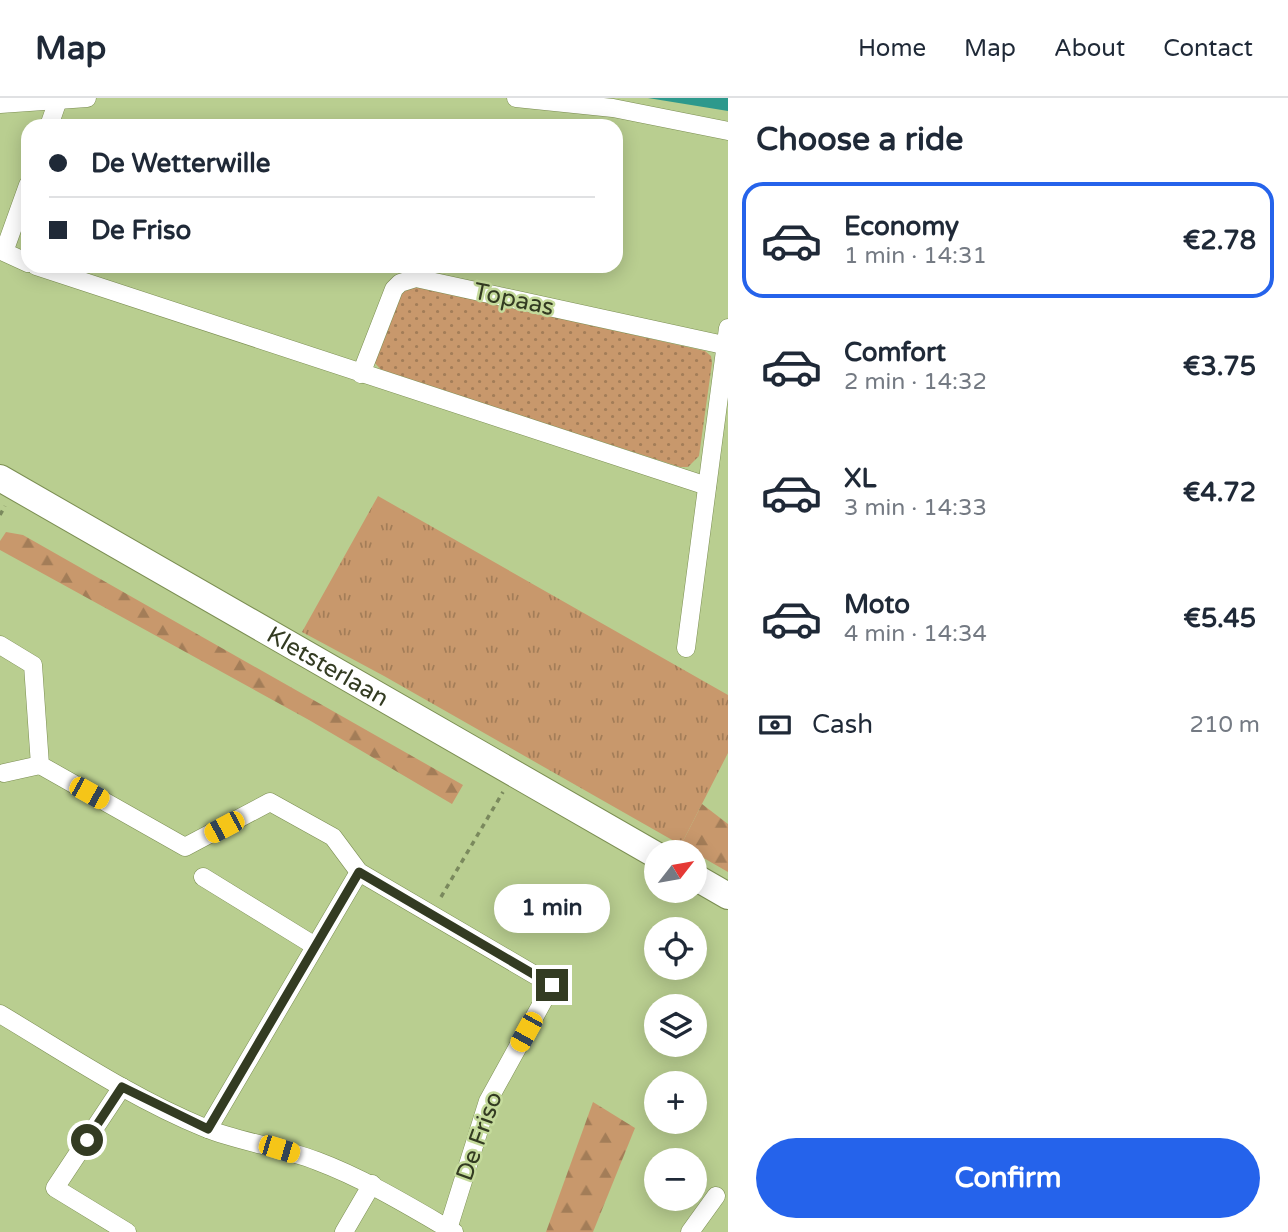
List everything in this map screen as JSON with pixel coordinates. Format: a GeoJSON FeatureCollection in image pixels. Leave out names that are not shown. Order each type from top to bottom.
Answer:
{"type":"FeatureCollection","features":[{"type":"Feature","properties":{"kind":"main road","name":"Kletsterlaan"},"geometry":{"type":"LineString","coordinates":[[0,478],[644,848]]}},
{"type":"Feature","properties":{"kind":"main road"},"geometry":{"type":"LineString","coordinates":[[707,884],[728,896]]}},
{"type":"Feature","properties":{"kind":"street"},"geometry":{"type":"LineString","coordinates":[[0,104],[87,98]]}},
{"type":"Feature","properties":{"kind":"street"},"geometry":{"type":"LineString","coordinates":[[516,98],[613,108],[728,131]]}},
{"type":"Feature","properties":{"kind":"street"},"geometry":{"type":"LineString","coordinates":[[51,119],[58,100]]}},
{"type":"Feature","properties":{"kind":"street"},"geometry":{"type":"LineString","coordinates":[[21,205],[4,253],[21,259]]}},
{"type":"Feature","properties":{"kind":"street"},"geometry":{"type":"LineString","coordinates":[[57,273],[707,486]]}},
{"type":"Feature","properties":{"kind":"street","name":"Topaas"},"geometry":{"type":"LineString","coordinates":[[361,374],[394,289],[400,283],[416,278],[727,340],[686,649]]}},
{"type":"Feature","properties":{"kind":"street"},"geometry":{"type":"LineString","coordinates":[[0,645],[33,665],[40,765],[4,773]]}},
{"type":"Feature","properties":{"kind":"street","name":"De Friso"},"geometry":{"type":"LineString","coordinates":[[40,765],[186,847],[270,802],[333,837],[359,872],[552,985],[488,1101],[451,1230]]}},
{"type":"Feature","properties":{"kind":"street"},"geometry":{"type":"LineString","coordinates":[[208,1129],[359,872]]}},
{"type":"Feature","properties":{"kind":"street"},"geometry":{"type":"LineString","coordinates":[[203,877],[315,946]]}},
{"type":"Feature","properties":{"kind":"street"},"geometry":{"type":"LineString","coordinates":[[0,1014],[122,1087],[208,1129],[316,1161],[372,1184],[451,1230]]}},
{"type":"Feature","properties":{"kind":"street"},"geometry":{"type":"LineString","coordinates":[[122,1087],[55,1188],[127,1232]]}},
{"type":"Feature","properties":{"kind":"street"},"geometry":{"type":"LineString","coordinates":[[344,1232],[372,1184]]}},
{"type":"Feature","properties":{"kind":"street"},"geometry":{"type":"LineString","coordinates":[[690,1232],[716,1196]]}},
{"type":"Feature","properties":{"kind":"path"},"geometry":{"type":"LineString","coordinates":[[431,914],[505,788]]}},
{"type":"Feature","properties":{"kind":"green space"},"geometry":{"type":"Polygon","coordinates":[[[418,286],[705,351],[711,356],[712,363],[699,456],[688,467],[680,467],[382,371],[374,362],[400,293],[407,288],[418,286]]]}},
{"type":"Feature","properties":{"kind":"green space"},"geometry":{"type":"Polygon","coordinates":[[[378,496],[728,695],[728,753],[684,840],[672,840],[302,632],[378,496]]]}},
{"type":"Feature","properties":{"kind":"green space"},"geometry":{"type":"Polygon","coordinates":[[[6,532],[23,535],[463,785],[452,804],[309,720],[0,550],[0,541],[6,532]]]}},
{"type":"Feature","properties":{"kind":"green space"},"geometry":{"type":"Polygon","coordinates":[[[702,804],[728,824],[728,872],[707,860],[707,840],[684,840],[702,804]]]}},
{"type":"Feature","properties":{"kind":"green space"},"geometry":{"type":"Polygon","coordinates":[[[593,1102],[635,1128],[593,1232],[546,1232],[593,1102]]]}},
{"type":"Feature","properties":{"kind":"water"},"geometry":{"type":"Polygon","coordinates":[[[648,98],[728,98],[728,111],[648,98]]]}},
{"type":"Feature","properties":{"kind":"route"},"geometry":{"type":"LineString","coordinates":[[87,1140],[122,1087],[166,1111],[208,1129],[359,872],[552,985]]}}]}
